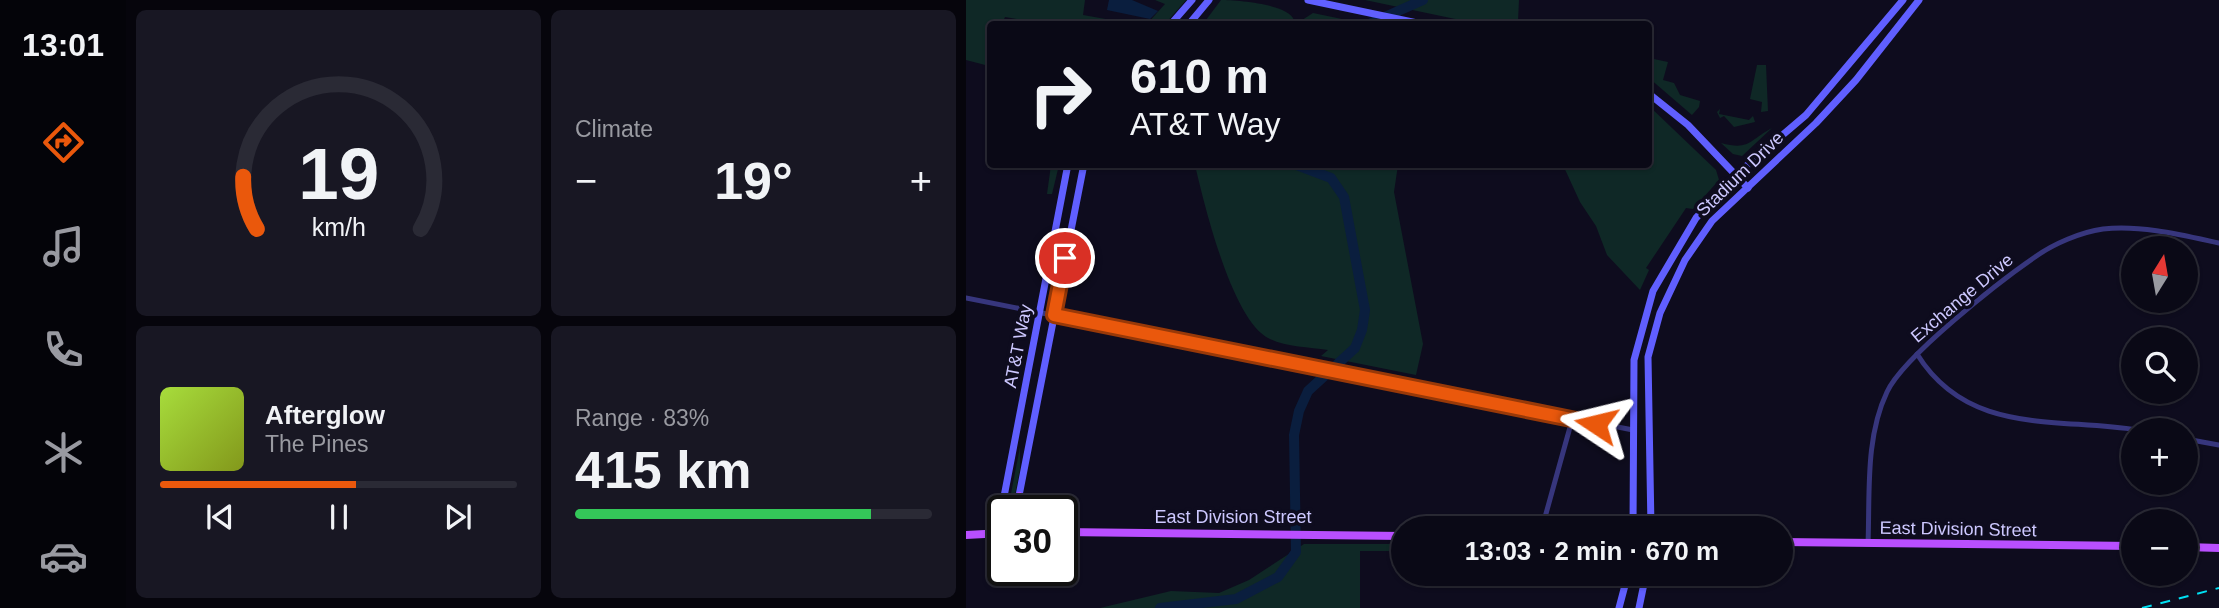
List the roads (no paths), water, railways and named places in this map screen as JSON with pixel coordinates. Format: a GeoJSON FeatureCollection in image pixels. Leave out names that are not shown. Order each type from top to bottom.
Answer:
{"type":"FeatureCollection","features":[{"type":"Feature","properties":{"kind":"main road"},"geometry":{"type":"LineString","coordinates":[[1174,21],[1192,0]]}},
{"type":"Feature","properties":{"kind":"main road"},"geometry":{"type":"LineString","coordinates":[[1192,21],[1209,0]]}},
{"type":"Feature","properties":{"kind":"main road"},"geometry":{"type":"LineString","coordinates":[[1308,0],[1408,21]]}},
{"type":"Feature","properties":{"kind":"main road","name":"Stadium Drive"},"geometry":{"type":"LineString","coordinates":[[1651,516],[1648,357],[1660,313],[1698,238],[1816,123],[1856,80],[1919,0]]}},
{"type":"Feature","properties":{"kind":"main road"},"geometry":{"type":"LineString","coordinates":[[1901,3],[1909,13]]}},
{"type":"Feature","properties":{"kind":"main road","name":"Stadium Drive"},"geometry":{"type":"LineString","coordinates":[[1633,516],[1634,359],[1653,291],[1696,218],[1737,174],[1806,115],[1901,3]]}},
{"type":"Feature","properties":{"kind":"main road"},"geometry":{"type":"LineString","coordinates":[[1652,96],[1688,125],[1748,188]]}},
{"type":"Feature","properties":{"kind":"main road","name":"AT&T Way"},"geometry":{"type":"LineString","coordinates":[[1007,495],[1067,168]]}},
{"type":"Feature","properties":{"kind":"main road","name":"AT&T Way"},"geometry":{"type":"LineString","coordinates":[[1019,495],[1083,168]]}},
{"type":"Feature","properties":{"kind":"main road"},"geometry":{"type":"LineString","coordinates":[[1648,308],[1660,313]]}},
{"type":"Feature","properties":{"kind":"main road","name":"East Division Street"},"geometry":{"type":"LineString","coordinates":[[1078,532],[1391,536]]}},
{"type":"Feature","properties":{"kind":"main road"},"geometry":{"type":"LineString","coordinates":[[966,535],[987,534]]}},
{"type":"Feature","properties":{"kind":"main road","name":"East Division Street"},"geometry":{"type":"LineString","coordinates":[[1793,542],[2121,547]]}},
{"type":"Feature","properties":{"kind":"main road"},"geometry":{"type":"LineString","coordinates":[[2198,547],[2219,548]]}},
{"type":"Feature","properties":{"kind":"main road"},"geometry":{"type":"LineString","coordinates":[[1619,608],[1625,586]]}},
{"type":"Feature","properties":{"kind":"main road"},"geometry":{"type":"LineString","coordinates":[[1639,608],[1644,586]]}},
{"type":"Feature","properties":{"kind":"street","name":"Exchange Drive"},"geometry":{"type":"LineString","coordinates":[[1868,544],[1871,457],[1879,415],[1887,392],[1903,366],[2036,256],[2071,238],[2102,229],[2139,229],[2219,243]]}},
{"type":"Feature","properties":{"kind":"street"},"geometry":{"type":"LineString","coordinates":[[966,298],[1633,430]]}},
{"type":"Feature","properties":{"kind":"street"},"geometry":{"type":"LineString","coordinates":[[1917,354],[1930,375],[1947,389],[2006,418],[2121,429]]}},
{"type":"Feature","properties":{"kind":"street"},"geometry":{"type":"LineString","coordinates":[[1545,516],[1572,420]]}},
{"type":"Feature","properties":{"kind":"street"},"geometry":{"type":"LineString","coordinates":[[2198,441],[2219,445]]}},
{"type":"Feature","properties":{"kind":"water"},"geometry":{"type":"Polygon","coordinates":[[[1109,0],[1132,0],[1158,11],[1150,19],[1107,10],[1109,0]]]}},
{"type":"Feature","properties":{"kind":"waterway"},"geometry":{"type":"LineString","coordinates":[[1376,21],[1423,0]]}},
{"type":"Feature","properties":{"kind":"waterway"},"geometry":{"type":"LineString","coordinates":[[1160,608],[1236,599],[1278,577],[1296,552],[1294,435],[1299,411],[1308,391],[1355,348],[1362,330],[1365,310],[1344,197],[1331,178],[1305,168]]}},
{"type":"Feature","properties":{"kind":"railway"},"geometry":{"type":"LineString","coordinates":[[2142,608],[2219,588]]}}]}
